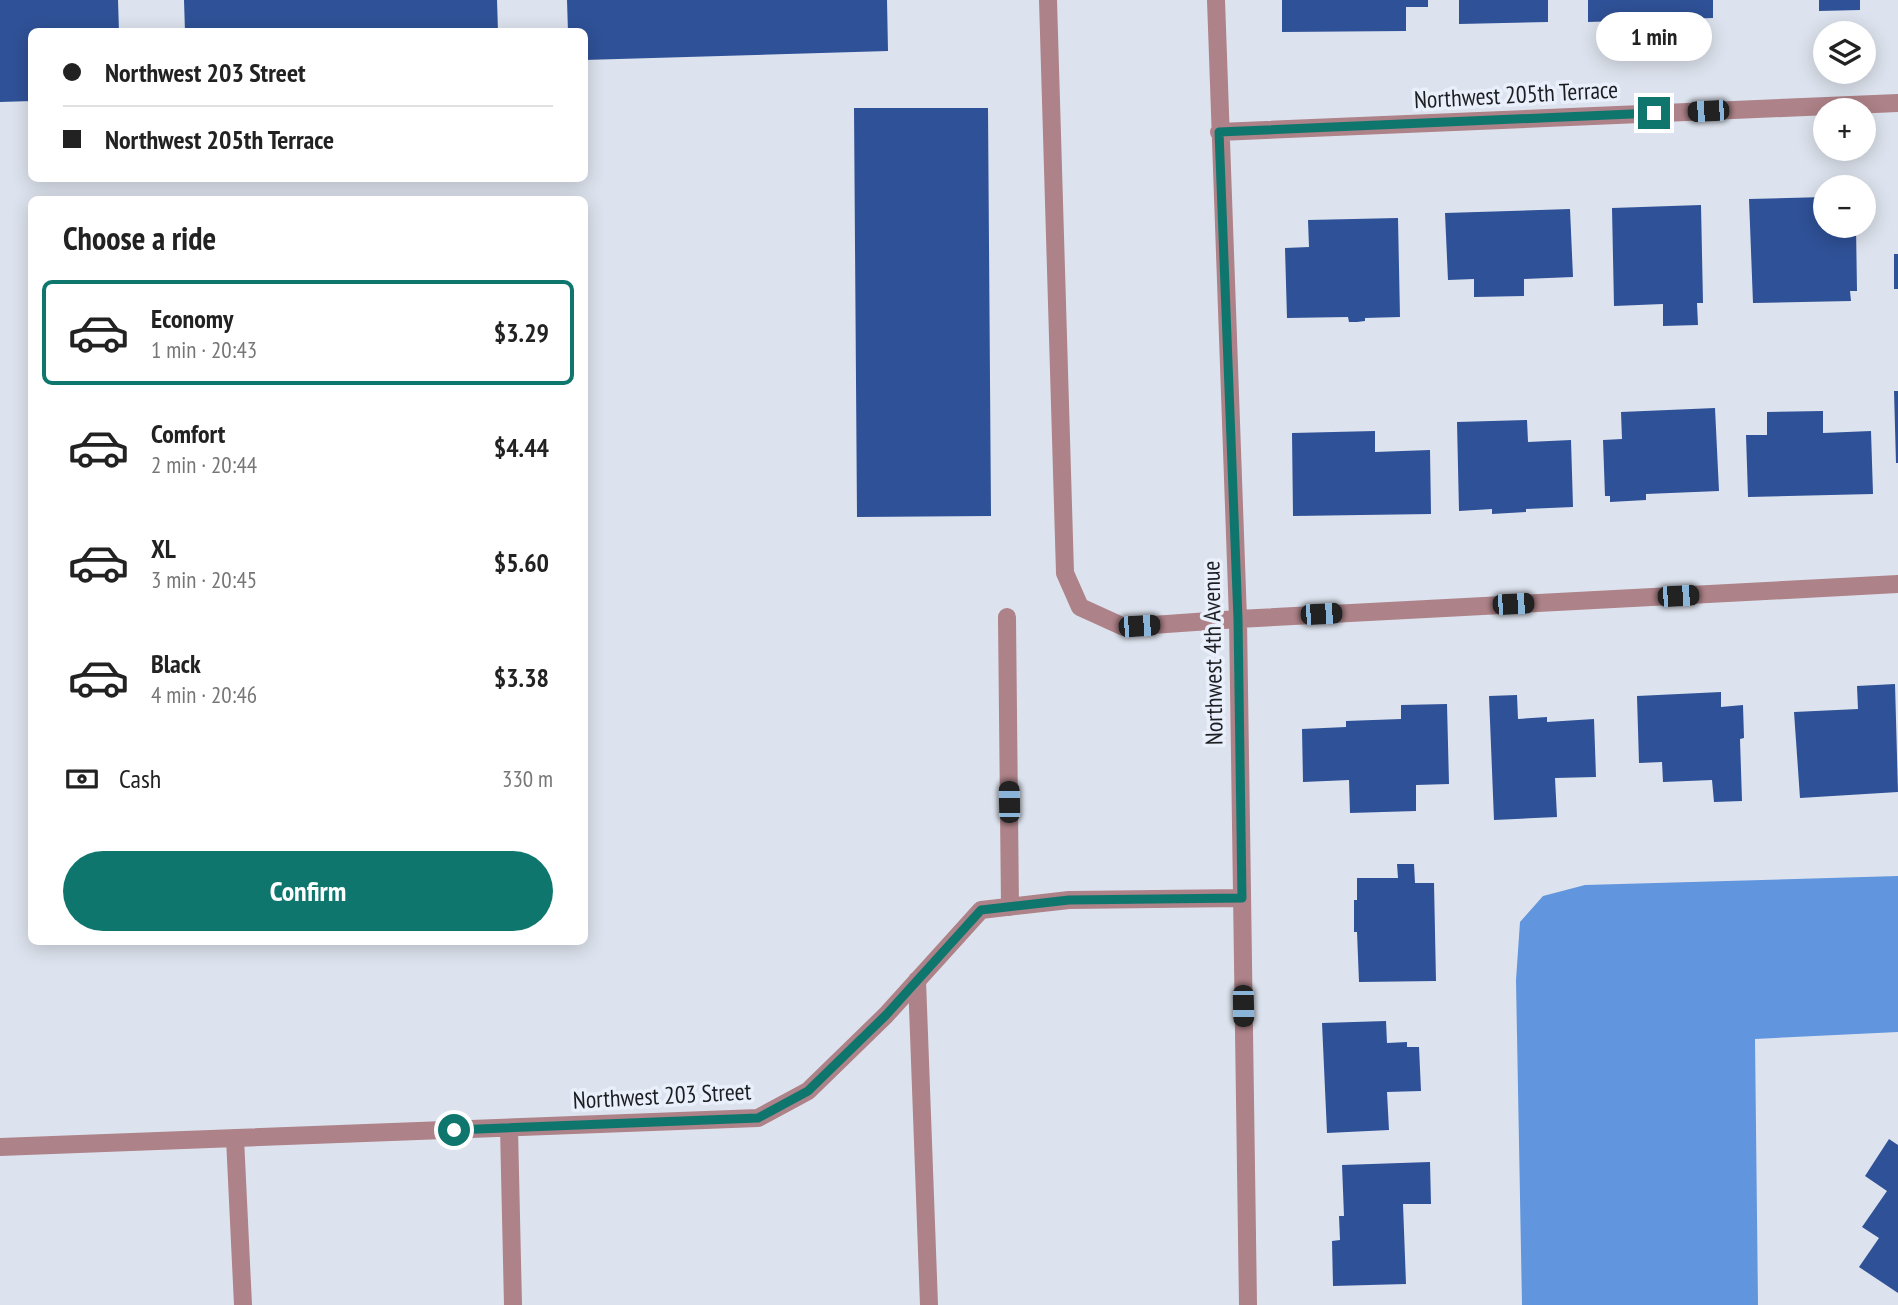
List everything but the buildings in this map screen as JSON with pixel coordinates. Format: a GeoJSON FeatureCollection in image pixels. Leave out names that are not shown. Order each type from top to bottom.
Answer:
{"type":"FeatureCollection","features":[{"type":"Feature","properties":{"kind":"street"},"geometry":{"type":"LineString","coordinates":[[1048,0],[1065,572],[1080,607],[1124,627],[1898,584]]}},
{"type":"Feature","properties":{"kind":"street","name":"Northwest 4th Avenue"},"geometry":{"type":"LineString","coordinates":[[1216,0],[1238,619],[1248,1305]]}},
{"type":"Feature","properties":{"kind":"street","name":"Northwest 205th Terrace"},"geometry":{"type":"LineString","coordinates":[[1219,132],[1898,103]]}},
{"type":"Feature","properties":{"kind":"street"},"geometry":{"type":"LineString","coordinates":[[1007,617],[1010,907]]}},
{"type":"Feature","properties":{"kind":"street","name":"Northwest 203 Street"},"geometry":{"type":"LineString","coordinates":[[0,1147],[758,1118],[808,1091],[886,1015],[981,910],[1069,900],[1242,898]]}},
{"type":"Feature","properties":{"kind":"street"},"geometry":{"type":"LineString","coordinates":[[917,980],[929,1305]]}},
{"type":"Feature","properties":{"kind":"street"},"geometry":{"type":"LineString","coordinates":[[509,1128],[513,1305]]}},
{"type":"Feature","properties":{"kind":"street"},"geometry":{"type":"LineString","coordinates":[[235,1138],[243,1305]]}},
{"type":"Feature","properties":{"kind":"water"},"geometry":{"type":"Polygon","coordinates":[[[1898,876],[1898,1032],[1755,1039],[1758,1305],[1522,1305],[1516,980],[1520,922],[1543,896],[1585,885],[1898,876]]]}},
{"type":"Feature","properties":{"kind":"route"},"geometry":{"type":"LineString","coordinates":[[454,1130],[758,1118],[808,1091],[886,1015],[981,910],[1069,900],[1242,898],[1238,619],[1219,132],[1654,113]]}}]}
